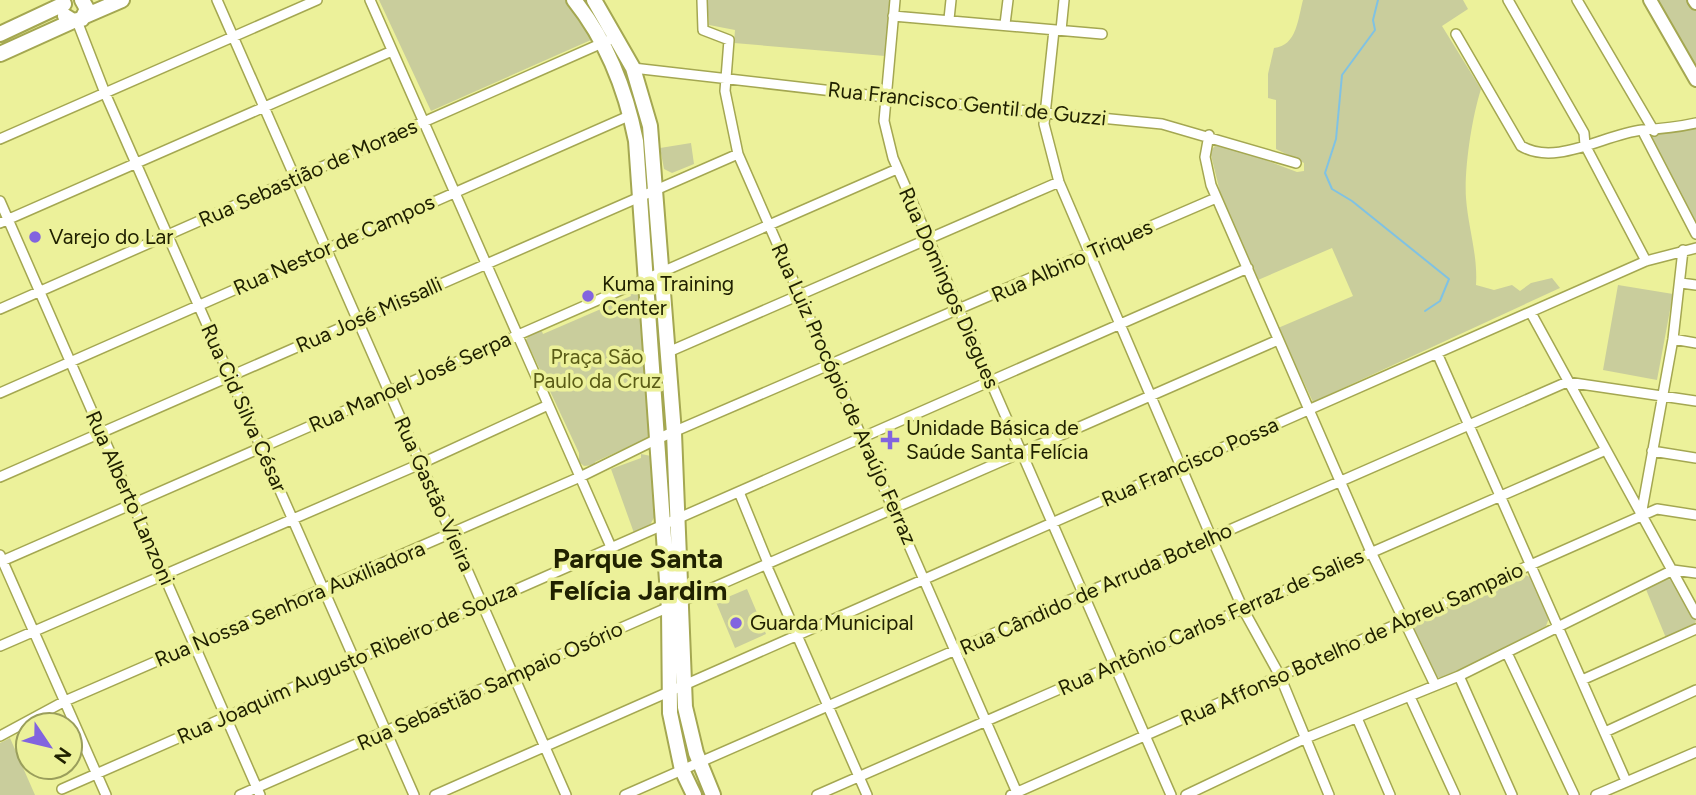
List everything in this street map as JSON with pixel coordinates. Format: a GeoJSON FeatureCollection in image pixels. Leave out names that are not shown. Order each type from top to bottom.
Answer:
{"type":"FeatureCollection","features":[{"type":"Feature","properties":{"kind":"main road"},"geometry":{"type":"LineString","coordinates":[[78,19],[87,9],[82,0]]}},
{"type":"Feature","properties":{"kind":"main road"},"geometry":{"type":"LineString","coordinates":[[0,54],[122,0]]}},
{"type":"Feature","properties":{"kind":"main road"},"geometry":{"type":"LineString","coordinates":[[574,0],[633,68],[650,126],[646,278],[661,526],[669,609],[670,713],[682,770],[694,795]]}},
{"type":"Feature","properties":{"kind":"main road"},"geometry":{"type":"LineString","coordinates":[[594,0],[610,40],[631,115],[660,272],[674,433],[683,600],[685,707],[699,762],[713,795]]}},
{"type":"Feature","properties":{"kind":"main road"},"geometry":{"type":"LineString","coordinates":[[66,2],[64,15],[78,19]]}},
{"type":"Feature","properties":{"kind":"main road"},"geometry":{"type":"LineString","coordinates":[[0,34],[66,2]]}},
{"type":"Feature","properties":{"kind":"street","name":"Rua Gastão Vieira"},"geometry":{"type":"LineString","coordinates":[[217,0],[566,795]]}},
{"type":"Feature","properties":{"kind":"street"},"geometry":{"type":"LineString","coordinates":[[0,139],[317,0]]}},
{"type":"Feature","properties":{"kind":"street"},"geometry":{"type":"LineString","coordinates":[[370,0],[546,405],[611,547]]}},
{"type":"Feature","properties":{"kind":"street","name":"Rua Luiz Procópio de Araújo Ferraz"},"geometry":{"type":"LineString","coordinates":[[702,0],[703,30],[729,40],[726,98],[738,154],[957,650],[1015,794]]}},
{"type":"Feature","properties":{"kind":"street","name":"Rua Domingos Diegues"},"geometry":{"type":"LineString","coordinates":[[895,0],[884,121],[897,169],[961,309],[989,380],[1054,522],[1171,795]]}},
{"type":"Feature","properties":{"kind":"street"},"geometry":{"type":"LineString","coordinates":[[949,19],[951,0]]}},
{"type":"Feature","properties":{"kind":"street"},"geometry":{"type":"LineString","coordinates":[[1005,24],[1008,0]]}},
{"type":"Feature","properties":{"kind":"street"},"geometry":{"type":"LineString","coordinates":[[1064,0],[1057,30],[1044,124],[1059,183],[1212,539],[1243,609],[1280,676],[1329,795]]}},
{"type":"Feature","properties":{"kind":"street"},"geometry":{"type":"LineString","coordinates":[[1508,0],[1584,132],[1585,145],[1646,261]]}},
{"type":"Feature","properties":{"kind":"street"},"geometry":{"type":"LineString","coordinates":[[1577,0],[1654,131]]}},
{"type":"Feature","properties":{"kind":"street"},"geometry":{"type":"LineString","coordinates":[[1650,0],[1696,80]]}},
{"type":"Feature","properties":{"kind":"street"},"geometry":{"type":"LineString","coordinates":[[893,16],[1102,34]]}},
{"type":"Feature","properties":{"kind":"street","name":"Rua Cid Silva César"},"geometry":{"type":"LineString","coordinates":[[78,19],[105,93],[138,162],[384,732],[414,795]]}},
{"type":"Feature","properties":{"kind":"street"},"geometry":{"type":"LineString","coordinates":[[1456,34],[1521,146],[1530,152],[1569,150],[1642,131],[1696,123]]}},
{"type":"Feature","properties":{"kind":"street","name":"Rua Sebastião de Moraes"},"geometry":{"type":"LineString","coordinates":[[0,309],[610,40]]}},
{"type":"Feature","properties":{"kind":"street"},"geometry":{"type":"LineString","coordinates":[[4,221],[393,51]]}},
{"type":"Feature","properties":{"kind":"street","name":"Rua Francisco Gentil de Guzzi"},"geometry":{"type":"LineString","coordinates":[[633,68],[885,97],[1162,124],[1209,135],[1296,163]]}},
{"type":"Feature","properties":{"kind":"street","name":"Rua Nestor de Campos"},"geometry":{"type":"LineString","coordinates":[[0,393],[631,115]]}},
{"type":"Feature","properties":{"kind":"street"},"geometry":{"type":"LineString","coordinates":[[1642,131],[1696,234]]}},
{"type":"Feature","properties":{"kind":"street"},"geometry":{"type":"LineString","coordinates":[[1209,135],[1206,170],[1216,198],[1371,552],[1435,685]]}},
{"type":"Feature","properties":{"kind":"street","name":"Rua José Missalli"},"geometry":{"type":"LineString","coordinates":[[0,477],[738,154]]}},
{"type":"Feature","properties":{"kind":"street","name":"Rua Manoel José Serpa"},"geometry":{"type":"LineString","coordinates":[[1,559],[897,169]]}},
{"type":"Feature","properties":{"kind":"street"},"geometry":{"type":"LineString","coordinates":[[650,356],[667,353],[929,237],[1059,183]]}},
{"type":"Feature","properties":{"kind":"street","name":"Rua Albino Triques"},"geometry":{"type":"LineString","coordinates":[[657,439],[1216,198]]}},
{"type":"Feature","properties":{"kind":"street","name":"Rua Alberto Lanzoni"},"geometry":{"type":"LineString","coordinates":[[0,201],[4,221],[71,362],[258,791]]}},
{"type":"Feature","properties":{"kind":"street","name":"Rua Francisco Possa"},"geometry":{"type":"LineString","coordinates":[[435,795],[670,692],[685,682],[1646,261],[1696,248]]}},
{"type":"Feature","properties":{"kind":"street"},"geometry":{"type":"LineString","coordinates":[[1640,516],[1673,339],[1683,250]]}},
{"type":"Feature","properties":{"kind":"street","name":"Rua Joaquim Augusto Ribeiro de Souza"},"geometry":{"type":"LineString","coordinates":[[62,789],[1248,268]]}},
{"type":"Feature","properties":{"kind":"street"},"geometry":{"type":"LineString","coordinates":[[1681,283],[1696,285]]}},
{"type":"Feature","properties":{"kind":"street"},"geometry":{"type":"LineString","coordinates":[[1531,313],[1696,614]]}},
{"type":"Feature","properties":{"kind":"street"},"geometry":{"type":"LineString","coordinates":[[1673,339],[1696,343]]}},
{"type":"Feature","properties":{"kind":"street","name":"Rua Sebastião Sampaio Osório"},"geometry":{"type":"LineString","coordinates":[[240,795],[258,791],[514,674],[669,609],[683,600],[894,506],[1278,340]]}},
{"type":"Feature","properties":{"kind":"street"},"geometry":{"type":"LineString","coordinates":[[1437,353],[1626,781]]}},
{"type":"Feature","properties":{"kind":"street"},"geometry":{"type":"LineString","coordinates":[[1567,382],[1696,401]]}},
{"type":"Feature","properties":{"kind":"street","name":"Rua Cândido de Arruda Botelho"},"geometry":{"type":"LineString","coordinates":[[625,795],[1567,382]]}},
{"type":"Feature","properties":{"kind":"street"},"geometry":{"type":"LineString","coordinates":[[0,646],[420,464],[546,405]]}},
{"type":"Feature","properties":{"kind":"street","name":"Rua Nossa Senhora Auxiliadora"},"geometry":{"type":"LineString","coordinates":[[0,736],[65,701],[580,477],[657,439]]}},
{"type":"Feature","properties":{"kind":"street","name":"Rua Antônio Carlos Ferraz de Salies"},"geometry":{"type":"LineString","coordinates":[[817,795],[1500,494],[1606,450]]}},
{"type":"Feature","properties":{"kind":"street"},"geometry":{"type":"LineString","coordinates":[[1652,451],[1696,458]]}},
{"type":"Feature","properties":{"kind":"street"},"geometry":{"type":"LineString","coordinates":[[740,492],[768,569],[866,795]]}},
{"type":"Feature","properties":{"kind":"street","name":"Rua Affonso Botelho de Abreu Sampaio"},"geometry":{"type":"LineString","coordinates":[[1015,794],[1657,509],[1696,515]]}},
{"type":"Feature","properties":{"kind":"street"},"geometry":{"type":"LineString","coordinates":[[1,559],[106,795]]}},
{"type":"Feature","properties":{"kind":"street"},"geometry":{"type":"LineString","coordinates":[[1186,795],[1307,738],[1459,676],[1674,570],[1696,573]]}},
{"type":"Feature","properties":{"kind":"street"},"geometry":{"type":"LineString","coordinates":[[1582,680],[1696,629]]}},
{"type":"Feature","properties":{"kind":"street"},"geometry":{"type":"LineString","coordinates":[[1507,653],[1574,795]]}},
{"type":"Feature","properties":{"kind":"street"},"geometry":{"type":"LineString","coordinates":[[1459,676],[1512,795]]}},
{"type":"Feature","properties":{"kind":"street"},"geometry":{"type":"LineString","coordinates":[[1605,732],[1696,690]]}},
{"type":"Feature","properties":{"kind":"street"},"geometry":{"type":"LineString","coordinates":[[1410,697],[1455,795]]}},
{"type":"Feature","properties":{"kind":"street"},"geometry":{"type":"LineString","coordinates":[[1357,718],[1390,795]]}},
{"type":"Feature","properties":{"kind":"street"},"geometry":{"type":"LineString","coordinates":[[1596,795],[1696,752]]}},
{"type":"Feature","properties":{"kind":"green space"},"geometry":{"type":"Polygon","coordinates":[[[379,0],[567,0],[592,36],[591,40],[431,111],[379,0]]]}},
{"type":"Feature","properties":{"kind":"green space"},"geometry":{"type":"Polygon","coordinates":[[[707,0],[890,0],[885,56],[734,43],[735,30],[709,25],[707,0]]]}},
{"type":"Feature","properties":{"kind":"green space"},"geometry":{"type":"Polygon","coordinates":[[[1303,0],[1463,0],[1468,9],[1442,26],[1481,89],[1469,143],[1466,173],[1467,209],[1476,263],[1476,285],[1494,290],[1512,285],[1520,291],[1531,283],[1552,278],[1560,288],[1313,402],[1278,328],[1353,296],[1332,248],[1258,280],[1220,192],[1210,151],[1216,145],[1224,144],[1297,172],[1304,171],[1304,163],[1276,149],[1276,100],[1268,98],[1268,74],[1274,48],[1282,46],[1292,37],[1303,0]]]}},
{"type":"Feature","properties":{"kind":"green space"},"geometry":{"type":"Polygon","coordinates":[[[1652,0],[1690,0],[1696,11],[1696,73],[1652,0]]]}},
{"type":"Feature","properties":{"kind":"green space"},"geometry":{"type":"Polygon","coordinates":[[[1696,127],[1696,225],[1650,137],[1654,133],[1696,127]]]}},
{"type":"Feature","properties":{"kind":"green space"},"geometry":{"type":"Polygon","coordinates":[[[691,143],[694,164],[672,173],[664,169],[660,148],[691,143]]]}},
{"type":"Feature","properties":{"kind":"green space"},"geometry":{"type":"Polygon","coordinates":[[[1618,285],[1673,294],[1657,380],[1603,370],[1618,285]]]}},
{"type":"Feature","properties":{"kind":"green space","name":"Praça São Paulo da Cruz"},"geometry":{"type":"Polygon","coordinates":[[[640,289],[650,435],[643,443],[639,442],[595,462],[595,465],[584,466],[579,462],[579,453],[526,340],[530,334],[541,329],[543,334],[631,296],[629,290],[640,289]]]}},
{"type":"Feature","properties":{"kind":"green space","name":"Praça São Paulo da Cruz"},"geometry":{"type":"Polygon","coordinates":[[[641,454],[651,456],[656,514],[650,525],[634,533],[611,469],[641,458],[641,454]]]}},
{"type":"Feature","properties":{"kind":"green space"},"geometry":{"type":"Polygon","coordinates":[[[1523,574],[1530,577],[1549,618],[1546,626],[1445,678],[1434,677],[1409,624],[1523,574]]]}},
{"type":"Feature","properties":{"kind":"green space"},"geometry":{"type":"Polygon","coordinates":[[[1664,578],[1676,581],[1696,619],[1695,625],[1666,638],[1645,587],[1664,578]]]}},
{"type":"Feature","properties":{"kind":"green space"},"geometry":{"type":"Polygon","coordinates":[[[747,589],[766,634],[735,648],[716,602],[747,589]]]}},
{"type":"Feature","properties":{"kind":"green space"},"geometry":{"type":"Polygon","coordinates":[[[10,738],[14,747],[14,781],[29,781],[35,795],[0,795],[0,743],[10,738]]]}},
{"type":"Feature","properties":{"kind":"waterway"},"geometry":{"type":"LineString","coordinates":[[1378,0],[1373,20],[1375,30],[1342,75],[1336,139],[1325,173],[1332,189],[1352,201],[1449,279],[1440,301],[1425,311]]}},
{"type":"Feature","properties":{"kind":"place","name":"Varejo do Lar"},"geometry":{"type":"Point","coordinates":[35,237]}},
{"type":"Feature","properties":{"kind":"place","name":"Kuma Training Center"},"geometry":{"type":"Point","coordinates":[588,296]}},
{"type":"Feature","properties":{"kind":"place","name":"Unidade Básica de Saúde Santa Felícia"},"geometry":{"type":"Point","coordinates":[890,440]}},
{"type":"Feature","properties":{"kind":"place","name":"Guarda Municipal"},"geometry":{"type":"Point","coordinates":[736,623]}},
{"type":"Feature","properties":{"kind":"district","name":"Parque Santa Felícia Jardim"},"geometry":{"type":"Point","coordinates":[638,574]}}]}
